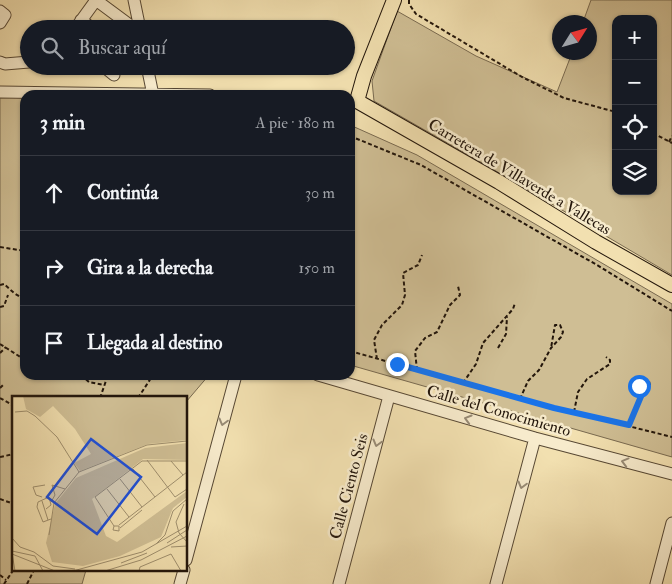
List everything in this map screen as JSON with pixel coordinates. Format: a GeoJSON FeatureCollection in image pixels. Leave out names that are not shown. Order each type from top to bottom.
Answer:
{"type":"FeatureCollection","features":[{"type":"Feature","properties":{"kind":"main road"},"geometry":{"type":"LineString","coordinates":[[355,98],[394,0]]}},
{"type":"Feature","properties":{"kind":"main road","name":"Carretera de Villaverde a Vallecas"},"geometry":{"type":"LineString","coordinates":[[355,101],[499,182],[596,242],[672,285]]}},
{"type":"Feature","properties":{"kind":"street"},"geometry":{"type":"LineString","coordinates":[[81,20],[96,0],[123,20]]}},
{"type":"Feature","properties":{"kind":"street"},"geometry":{"type":"LineString","coordinates":[[134,0],[138,20]]}},
{"type":"Feature","properties":{"kind":"street"},"geometry":{"type":"LineString","coordinates":[[0,11],[5,15],[0,23]]}},
{"type":"Feature","properties":{"kind":"street"},"geometry":{"type":"LineString","coordinates":[[0,62],[5,64],[20,63]]}},
{"type":"Feature","properties":{"kind":"street"},"geometry":{"type":"LineString","coordinates":[[149,75],[152,90]]}},
{"type":"Feature","properties":{"kind":"street"},"geometry":{"type":"LineString","coordinates":[[0,92],[20,92]]}},
{"type":"Feature","properties":{"kind":"street"},"geometry":{"type":"LineString","coordinates":[[188,553],[235,380]]}},
{"type":"Feature","properties":{"kind":"street","name":"Calle del Conocimiento"},"geometry":{"type":"LineString","coordinates":[[335,380],[535,438],[672,474]]}},
{"type":"Feature","properties":{"kind":"street","name":"Calle Ciento Seis"},"geometry":{"type":"LineString","coordinates":[[339,584],[389,396]]}},
{"type":"Feature","properties":{"kind":"street"},"geometry":{"type":"LineString","coordinates":[[496,584],[535,438]]}},
{"type":"Feature","properties":{"kind":"street"},"geometry":{"type":"LineString","coordinates":[[656,584],[672,523]]}},
{"type":"Feature","properties":{"kind":"path"},"geometry":{"type":"LineString","coordinates":[[409,0],[409,4],[416,14],[522,77],[564,98],[612,111]]}},
{"type":"Feature","properties":{"kind":"path"},"geometry":{"type":"LineString","coordinates":[[657,134],[671,143],[672,136]]}},
{"type":"Feature","properties":{"kind":"path"},"geometry":{"type":"LineString","coordinates":[[355,138],[421,165],[597,265],[672,312]]}},
{"type":"Feature","properties":{"kind":"path"},"geometry":{"type":"LineString","coordinates":[[0,247],[20,250]]}},
{"type":"Feature","properties":{"kind":"path"},"geometry":{"type":"LineString","coordinates":[[377,359],[374,340],[382,325],[402,305],[405,295],[403,273],[418,265],[422,255]]}},
{"type":"Feature","properties":{"kind":"path"},"geometry":{"type":"LineString","coordinates":[[0,285],[4,284],[20,297]]}},
{"type":"Feature","properties":{"kind":"path"},"geometry":{"type":"LineString","coordinates":[[417,370],[415,351],[425,338],[438,332],[450,305],[460,295],[458,286]]}},
{"type":"Feature","properties":{"kind":"path"},"geometry":{"type":"LineString","coordinates":[[0,307],[4,306],[8,295]]}},
{"type":"Feature","properties":{"kind":"path"},"geometry":{"type":"LineString","coordinates":[[463,383],[476,364],[484,343],[494,329],[514,309],[515,303]]}},
{"type":"Feature","properties":{"kind":"path"},"geometry":{"type":"LineString","coordinates":[[498,348],[506,334],[507,317]]}},
{"type":"Feature","properties":{"kind":"path"},"geometry":{"type":"LineString","coordinates":[[520,399],[528,381],[539,370],[551,348],[561,337],[563,332],[560,324],[554,325],[551,348]]}},
{"type":"Feature","properties":{"kind":"path"},"geometry":{"type":"LineString","coordinates":[[0,344],[20,357]]}},
{"type":"Feature","properties":{"kind":"path"},"geometry":{"type":"LineString","coordinates":[[0,353],[6,348]]}},
{"type":"Feature","properties":{"kind":"path"},"geometry":{"type":"LineString","coordinates":[[355,352],[520,399],[672,437]]}},
{"type":"Feature","properties":{"kind":"path"},"geometry":{"type":"LineString","coordinates":[[574,412],[578,392],[587,379],[610,364],[610,360],[606,357]]}},
{"type":"Feature","properties":{"kind":"path"},"geometry":{"type":"LineString","coordinates":[[629,425],[642,394],[650,386],[650,381],[644,378],[638,381],[642,394]]}},
{"type":"Feature","properties":{"kind":"path"},"geometry":{"type":"LineString","coordinates":[[87,380],[104,385]]}},
{"type":"Feature","properties":{"kind":"path"},"geometry":{"type":"LineString","coordinates":[[101,396],[106,380]]}},
{"type":"Feature","properties":{"kind":"path"},"geometry":{"type":"LineString","coordinates":[[139,396],[150,380]]}},
{"type":"Feature","properties":{"kind":"path"},"geometry":{"type":"LineString","coordinates":[[0,388],[4,384]]}},
{"type":"Feature","properties":{"kind":"path"},"geometry":{"type":"LineString","coordinates":[[0,398],[12,405]]}},
{"type":"Feature","properties":{"kind":"path"},"geometry":{"type":"LineString","coordinates":[[0,499],[12,503]]}},
{"type":"Feature","properties":{"kind":"path"},"geometry":{"type":"LineString","coordinates":[[4,584],[12,572]]}},
{"type":"Feature","properties":{"kind":"path"},"geometry":{"type":"LineString","coordinates":[[27,584],[33,572]]}},
{"type":"Feature","properties":{"kind":"path"},"geometry":{"type":"LineString","coordinates":[[0,575],[6,581]]}},
{"type":"Feature","properties":{"kind":"shaded area"},"geometry":{"type":"Polygon","coordinates":[[[591,0],[672,0],[672,275],[374,101],[372,81],[397,11],[476,56],[557,92],[569,60],[597,60],[597,15],[586,15],[591,0]]]}},
{"type":"Feature","properties":{"kind":"shaded area"},"geometry":{"type":"Polygon","coordinates":[[[20,97],[20,380],[205,380],[188,400],[188,396],[12,396],[12,572],[85,572],[82,584],[0,584],[0,98],[20,97]]]}},
{"type":"Feature","properties":{"kind":"shaded area"},"geometry":{"type":"Polygon","coordinates":[[[355,127],[417,155],[672,304],[672,457],[355,366],[355,127]]]}},
{"type":"Feature","properties":{"kind":"route"},"geometry":{"type":"LineString","coordinates":[[397,364],[554,408],[629,425],[642,394],[639,386]]}}]}
